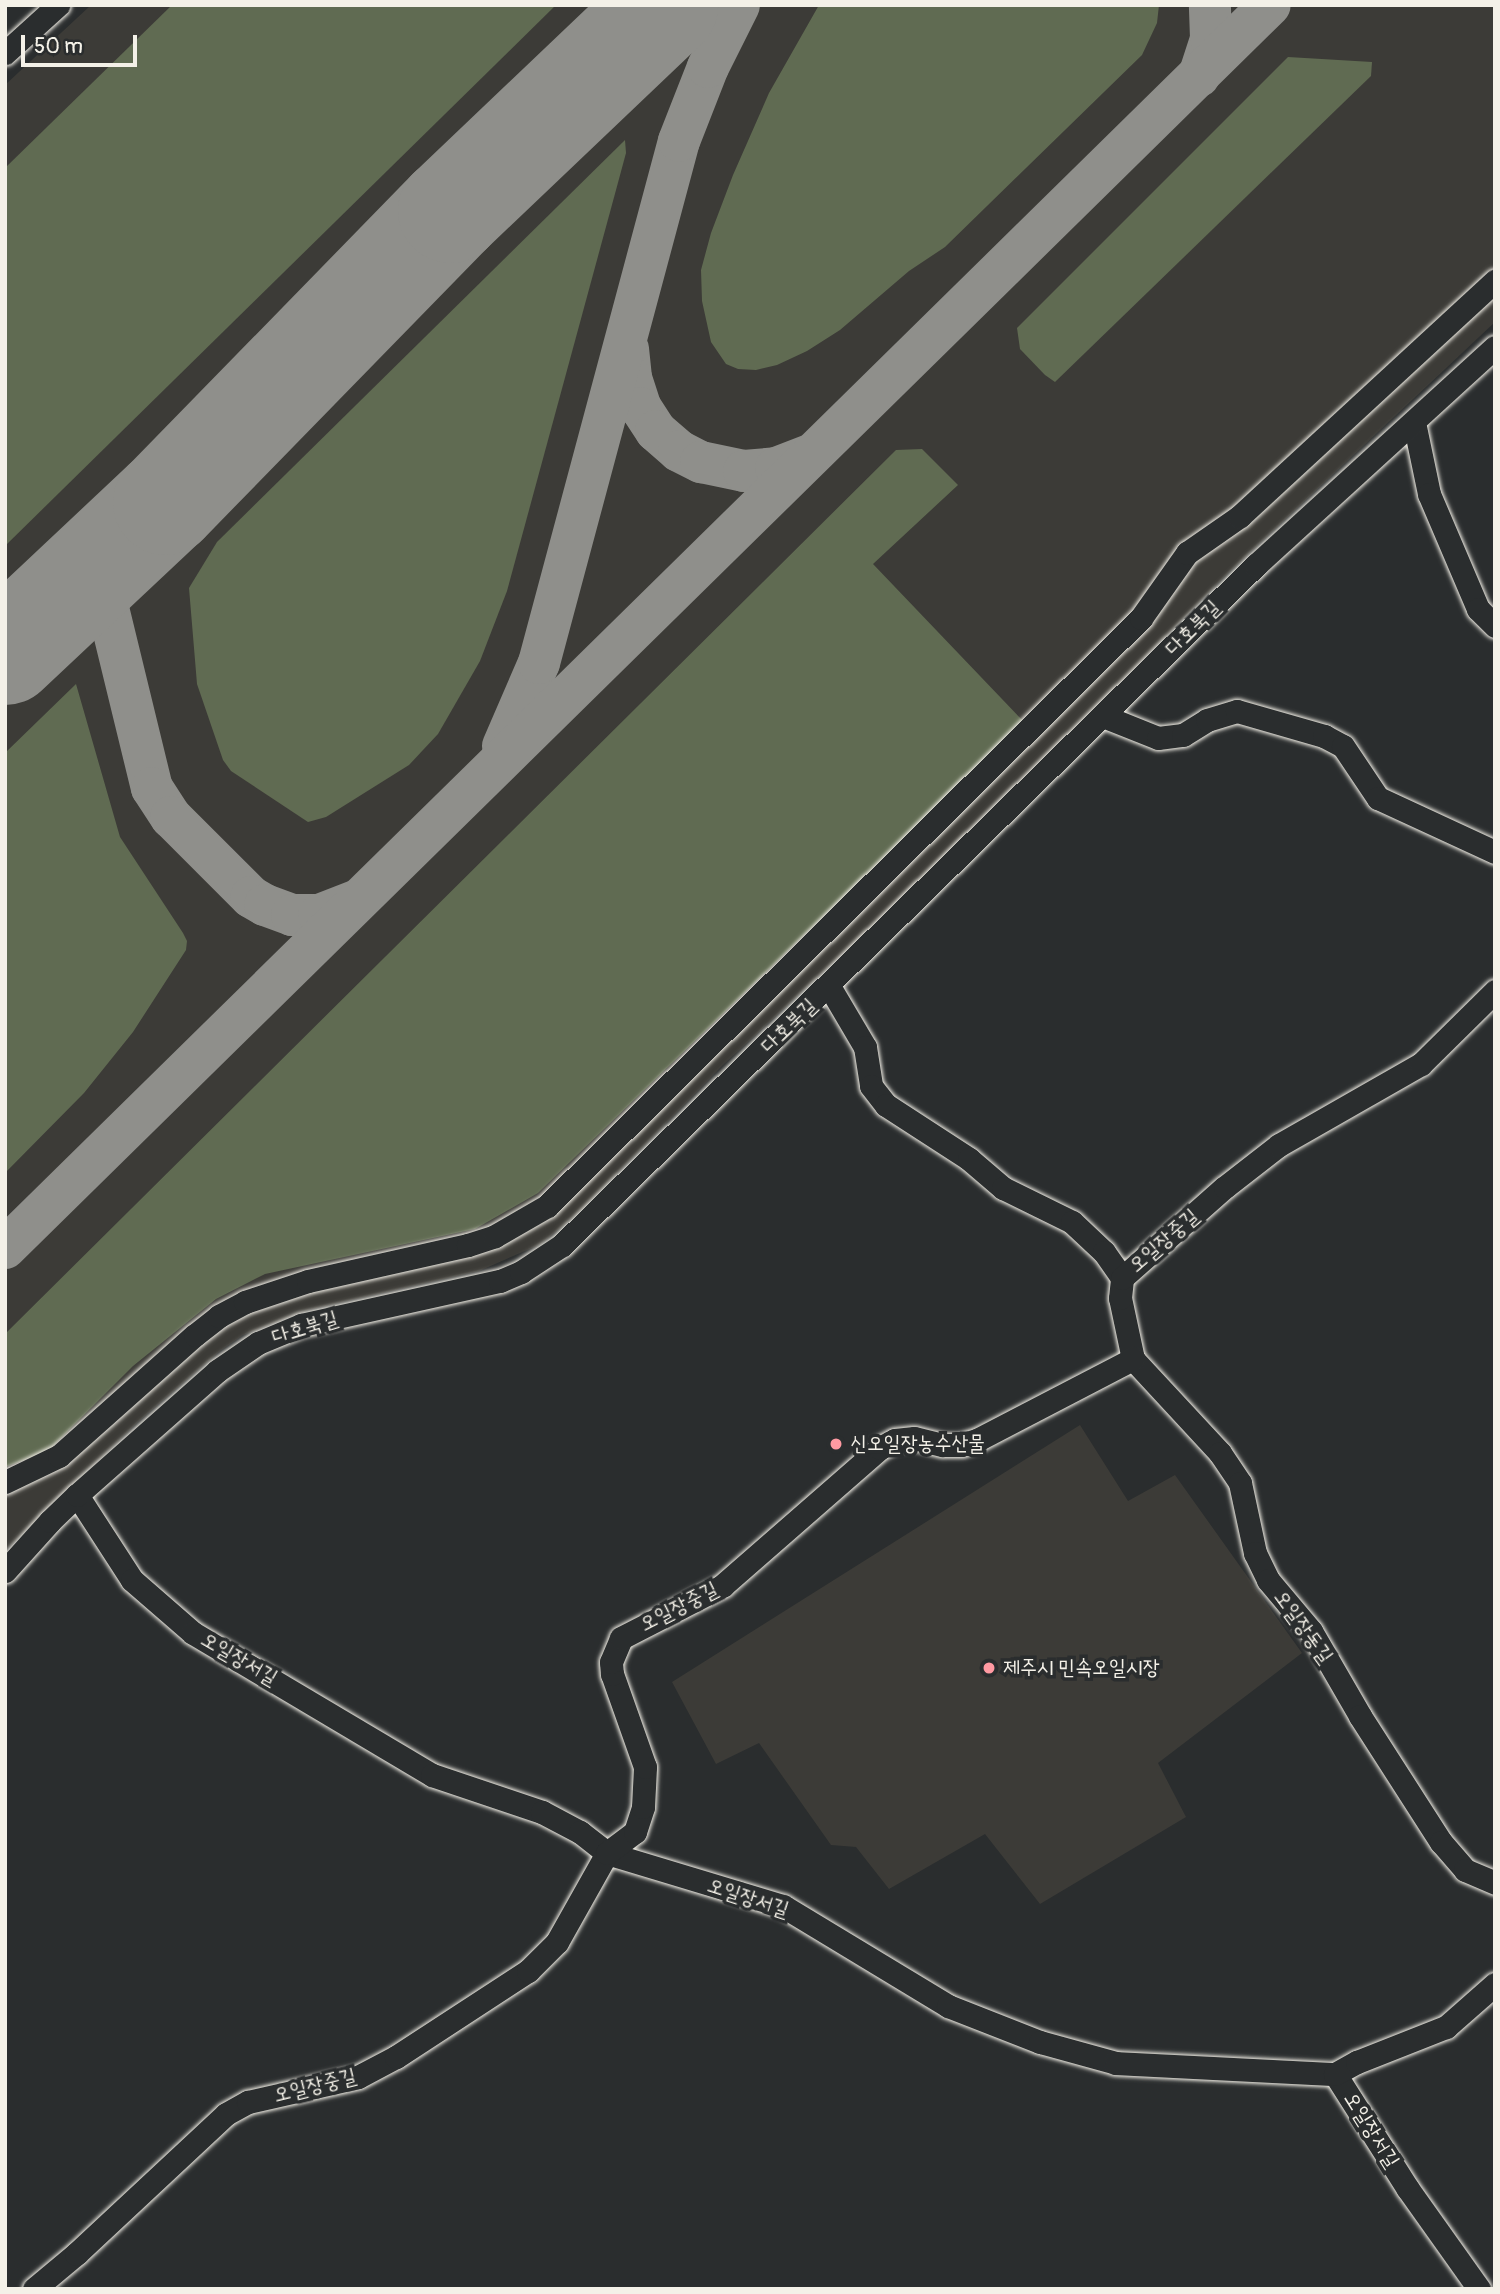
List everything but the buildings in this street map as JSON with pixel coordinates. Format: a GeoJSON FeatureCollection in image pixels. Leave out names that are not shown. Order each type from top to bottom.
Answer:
{"type":"FeatureCollection","features":[{"type":"Feature","properties":{"kind":"street"},"geometry":{"type":"LineString","coordinates":[[5,53],[58,5]]}},
{"type":"Feature","properties":{"kind":"street"},"geometry":{"type":"LineString","coordinates":[[5,1482],[59,1456],[195,1335],[219,1316],[245,1302],[308,1281],[468,1245],[495,1236],[547,1206],[1133,627],[1187,553],[1240,516],[1495,281]]}},
{"type":"Feature","properties":{"kind":"street","name":"다호북길"},"geometry":{"type":"LineString","coordinates":[[5,1571],[50,1521],[77,1496],[217,1371],[258,1343],[301,1325],[500,1281],[522,1272],[562,1245],[1256,565],[1495,347]]}},
{"type":"Feature","properties":{"kind":"street"},"geometry":{"type":"LineString","coordinates":[[1414,422],[1429,494],[1478,609],[1495,626]]}},
{"type":"Feature","properties":{"kind":"street"},"geometry":{"type":"LineString","coordinates":[[1103,716],[1158,738],[1183,735],[1207,720],[1237,711],[1324,736],[1343,746],[1378,798],[1495,852]]}},
{"type":"Feature","properties":{"kind":"street"},"geometry":{"type":"LineString","coordinates":[[829,986],[865,1047],[871,1086],[886,1105],[969,1159],[1003,1188],[1072,1222],[1104,1252],[1122,1278]]}},
{"type":"Feature","properties":{"kind":"street","name":"오일장중길"},"geometry":{"type":"LineString","coordinates":[[34,2289],[76,2254],[226,2114],[248,2102],[358,2077],[397,2057],[528,1971],[557,1942],[607,1853],[635,1832],[646,1790],[645,1768],[612,1674],[611,1662],[621,1638],[722,1586],[880,1448],[895,1440],[914,1438],[943,1445],[961,1445],[979,1439],[1133,1359],[1119,1298],[1122,1278],[1225,1187],[1279,1145],[1421,1064],[1495,991]]}},
{"type":"Feature","properties":{"kind":"street","name":"오일장동길"},"geometry":{"type":"LineString","coordinates":[[1133,1359],[1220,1453],[1240,1483],[1255,1553],[1268,1580],[1311,1631],[1360,1716],[1441,1842],[1465,1870],[1495,1883]]}},
{"type":"Feature","properties":{"kind":"street","name":"오일장서길"},"geometry":{"type":"LineString","coordinates":[[77,1496],[132,1580],[193,1633],[432,1775],[542,1812],[580,1832],[607,1853],[783,1906],[948,2006],[1040,2042],[1116,2063],[1335,2074],[1408,2189],[1479,2289]]}},
{"type":"Feature","properties":{"kind":"street"},"geometry":{"type":"LineString","coordinates":[[1335,2074],[1357,2062],[1446,2027],[1495,1984]]}},
{"type":"Feature","properties":{"kind":"shaded area"},"geometry":{"type":"Polygon","coordinates":[[[91,5],[1495,5],[1495,322],[1225,576],[971,835],[723,1065],[578,1213],[541,1244],[479,1271],[308,1310],[243,1335],[220,1351],[139,1421],[5,1551],[5,85],[91,5]]]}},
{"type":"Feature","properties":{"kind":"shaded area","name":"제주시 민속오일시장"},"geometry":{"type":"Polygon","coordinates":[[[1080,1425],[1128,1501],[1175,1475],[1302,1653],[1158,1763],[1186,1817],[1040,1904],[985,1834],[889,1889],[856,1847],[831,1845],[759,1743],[716,1764],[672,1682],[1080,1425]]]}},
{"type":"Feature","properties":{"kind":"green space"},"geometry":{"type":"Polygon","coordinates":[[[172,5],[556,5],[5,546],[5,168],[172,5]]]}},
{"type":"Feature","properties":{"kind":"green space"},"geometry":{"type":"Polygon","coordinates":[[[819,5],[1159,5],[1157,23],[1142,55],[945,247],[909,271],[840,330],[807,351],[777,365],[756,370],[738,369],[726,364],[711,342],[702,301],[701,270],[711,233],[733,175],[769,93],[819,5]]]}},
{"type":"Feature","properties":{"kind":"green space"},"geometry":{"type":"Polygon","coordinates":[[[1288,57],[1372,62],[1371,76],[1055,382],[1045,375],[1020,349],[1017,328],[1288,57]]]}},
{"type":"Feature","properties":{"kind":"green space"},"geometry":{"type":"Polygon","coordinates":[[[625,140],[626,153],[507,591],[480,661],[438,734],[409,765],[326,817],[308,822],[231,771],[223,760],[197,684],[189,588],[217,542],[625,140]]]}},
{"type":"Feature","properties":{"kind":"green space"},"geometry":{"type":"Polygon","coordinates":[[[922,449],[958,485],[873,564],[1024,722],[538,1193],[475,1229],[265,1274],[216,1299],[133,1366],[47,1452],[5,1467],[5,1334],[896,450],[922,449]]]}},
{"type":"Feature","properties":{"kind":"green space"},"geometry":{"type":"Polygon","coordinates":[[[76,684],[120,837],[183,933],[187,941],[186,950],[133,1032],[84,1093],[5,1173],[5,753],[76,684]]]}},
{"type":"Feature","properties":{"kind":"taxiway"},"geometry":{"type":"LineString","coordinates":[[503,746],[539,663],[679,141],[708,67],[739,5]]}},
{"type":"Feature","properties":{"kind":"taxiway"},"geometry":{"type":"LineString","coordinates":[[1199,76],[1211,38],[1210,5]]}},
{"type":"Feature","properties":{"kind":"taxiway"},"geometry":{"type":"LineString","coordinates":[[5,1248],[1270,5]]}},
{"type":"Feature","properties":{"kind":"taxiway"},"geometry":{"type":"LineString","coordinates":[[628,349],[631,378],[641,408],[656,431],[679,451],[701,462],[744,471],[776,468],[808,456]]}},
{"type":"Feature","properties":{"kind":"taxiway"},"geometry":{"type":"LineString","coordinates":[[165,502],[118,564],[112,579],[108,608],[152,788],[171,817],[251,897],[265,905],[292,915],[319,915],[356,901]]}},
{"type":"Feature","properties":{"kind":"runway"},"geometry":{"type":"LineString","coordinates":[[5,652],[165,502],[450,210],[665,5]]}},
{"type":"Feature","properties":{"kind":"place","name":"신오일장농수산물"},"geometry":{"type":"Point","coordinates":[836,1444]}},
{"type":"Feature","properties":{"kind":"place","name":"제주시 민속오일시장"},"geometry":{"type":"Point","coordinates":[989,1668]}}]}
